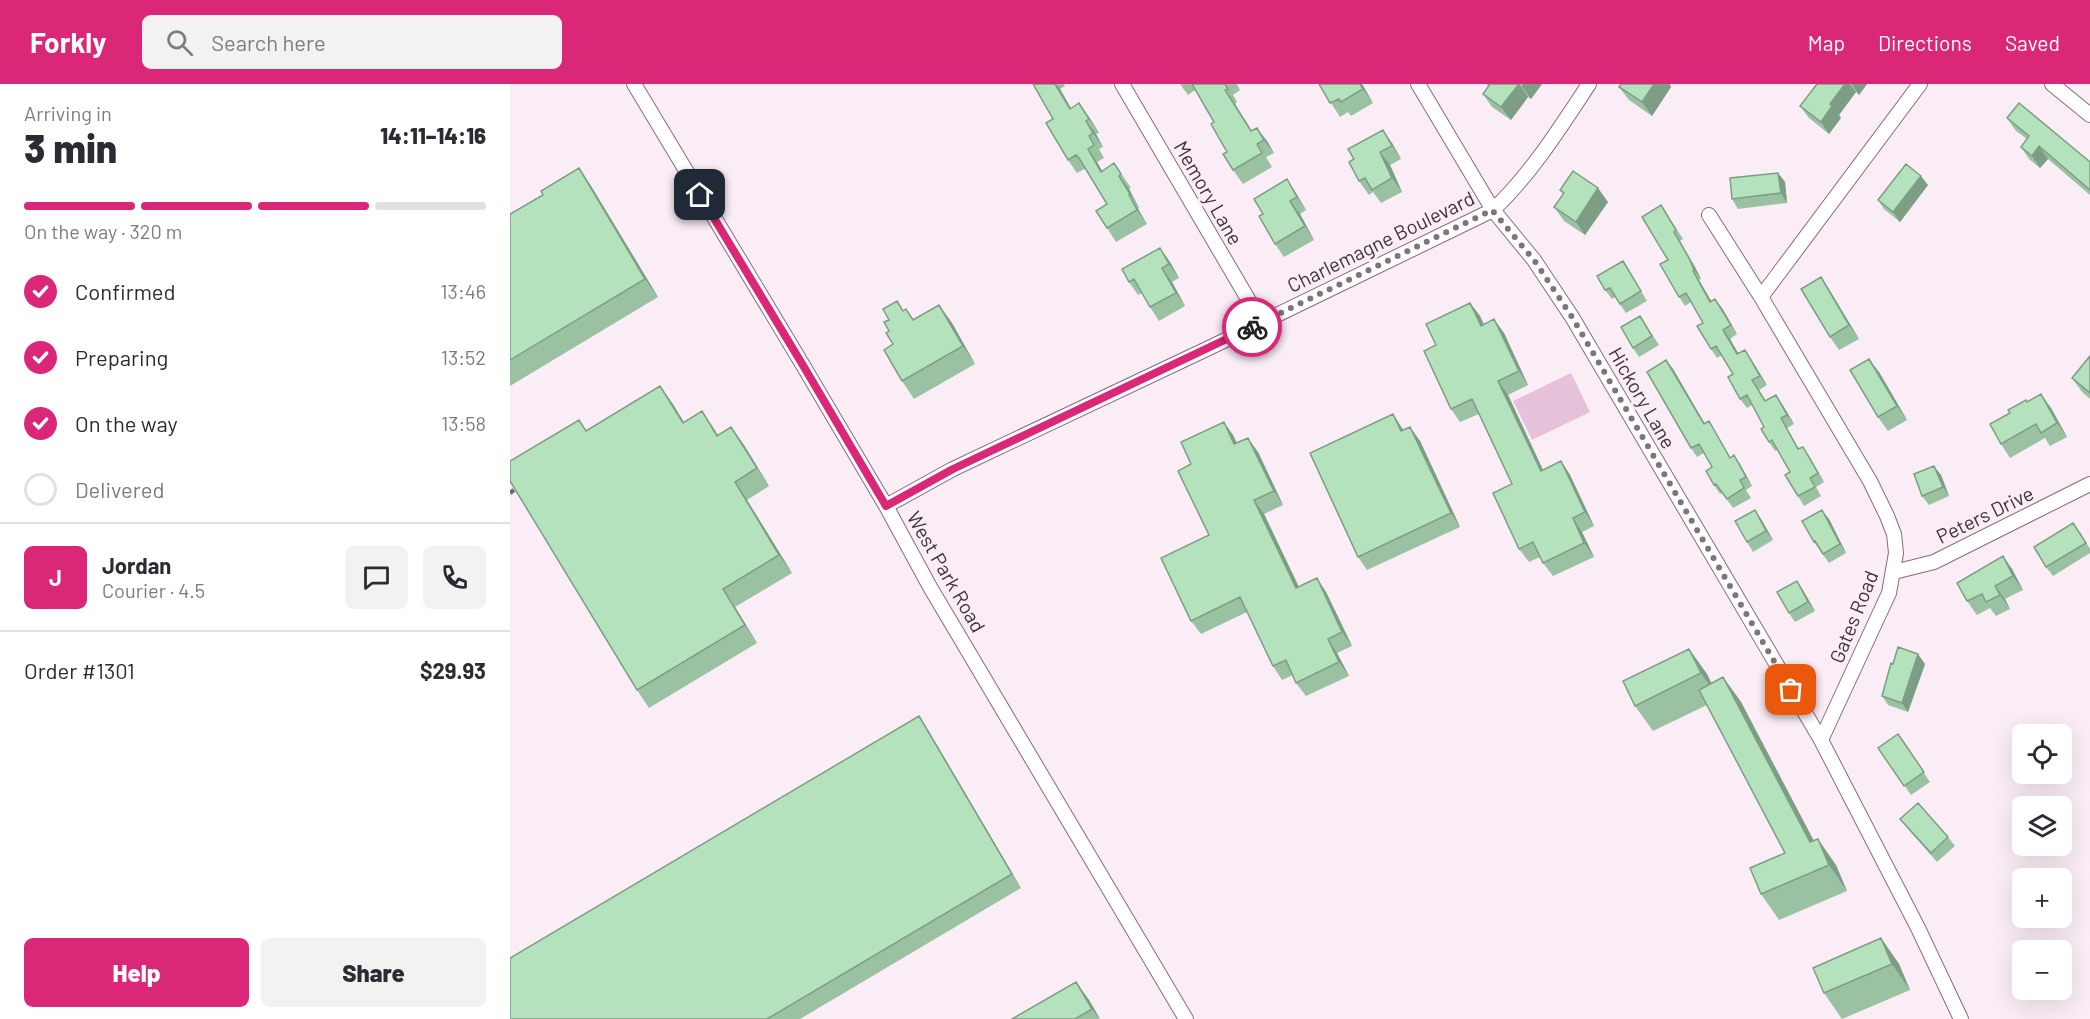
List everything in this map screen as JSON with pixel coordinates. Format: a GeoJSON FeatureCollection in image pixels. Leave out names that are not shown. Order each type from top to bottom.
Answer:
{"type":"FeatureCollection","features":[{"type":"Feature","properties":{"kind":"street","name":"West Park Road"},"geometry":{"type":"LineString","coordinates":[[634,84],[886,506],[936,596],[1186,1019]]}},
{"type":"Feature","properties":{"kind":"street","name":"Memory Lane"},"geometry":{"type":"LineString","coordinates":[[1122,84],[1262,322]]}},
{"type":"Feature","properties":{"kind":"street","name":"Hickory Lane"},"geometry":{"type":"LineString","coordinates":[[1418,84],[1492,210],[1534,260],[1572,317],[1821,740]]}},
{"type":"Feature","properties":{"kind":"street","name":"Charlemagne Boulevard"},"geometry":{"type":"LineString","coordinates":[[886,506],[953,469],[1492,210],[1518,184],[1589,84]]}},
{"type":"Feature","properties":{"kind":"street"},"geometry":{"type":"LineString","coordinates":[[1761,297],[1920,84]]}},
{"type":"Feature","properties":{"kind":"street"},"geometry":{"type":"LineString","coordinates":[[2052,84],[2090,116]]}},
{"type":"Feature","properties":{"kind":"street","name":"Gates Road"},"geometry":{"type":"LineString","coordinates":[[1709,215],[1761,297],[1870,481],[1894,534],[1896,553],[1889,593],[1821,740]]}},
{"type":"Feature","properties":{"kind":"street","name":"Peters Drive"},"geometry":{"type":"LineString","coordinates":[[1894,572],[1934,562],[2090,484]]}},
{"type":"Feature","properties":{"kind":"street"},"geometry":{"type":"LineString","coordinates":[[1821,740],[1961,1019]]}},
{"type":"Feature","properties":{"kind":"shaded area"},"geometry":{"type":"Polygon","coordinates":[[[1571,373],[1590,412],[1532,440],[1513,401],[1571,373]]]}},
{"type":"Feature","properties":{"kind":"building"},"geometry":{"type":"Polygon","coordinates":[[[1033,84],[1055,84],[1070,109],[1079,103],[1089,119],[1086,121],[1093,133],[1089,136],[1094,145],[1088,149],[1101,172],[1114,163],[1137,210],[1107,228],[1096,211],[1107,204],[1079,158],[1076,155],[1068,160],[1046,123],[1053,119],[1033,84]]]}},
{"type":"Feature","properties":{"kind":"building"},"geometry":{"type":"Polygon","coordinates":[[[1192,84],[1225,84],[1228,89],[1225,90],[1251,131],[1257,128],[1264,140],[1257,144],[1262,153],[1233,170],[1223,154],[1227,152],[1211,124],[1214,122],[1192,84]]]}},
{"type":"Feature","properties":{"kind":"building"},"geometry":{"type":"Polygon","coordinates":[[[1319,84],[1360,84],[1363,89],[1341,102],[1339,99],[1330,103],[1319,84]]]}},
{"type":"Feature","properties":{"kind":"building"},"geometry":{"type":"Polygon","coordinates":[[[1490,84],[1519,84],[1501,107],[1483,94],[1490,84]]]}},
{"type":"Feature","properties":{"kind":"building"},"geometry":{"type":"Polygon","coordinates":[[[1621,84],[1654,84],[1642,102],[1619,87],[1621,84]]]}},
{"type":"Feature","properties":{"kind":"building"},"geometry":{"type":"Polygon","coordinates":[[[1817,84],[1845,84],[1830,104],[1832,106],[1821,122],[1800,106],[1817,84]]]}},
{"type":"Feature","properties":{"kind":"building"},"geometry":{"type":"Polygon","coordinates":[[[2019,103],[2090,162],[2090,190],[2039,146],[2032,156],[2021,147],[2029,136],[2007,118],[2019,103]]]}},
{"type":"Feature","properties":{"kind":"building"},"geometry":{"type":"Polygon","coordinates":[[[1383,130],[1392,146],[1380,152],[1392,178],[1372,190],[1365,178],[1359,181],[1349,162],[1354,159],[1348,149],[1383,130]]]}},
{"type":"Feature","properties":{"kind":"building"},"geometry":{"type":"Polygon","coordinates":[[[1906,164],[1921,176],[1893,212],[1878,200],[1906,164]]]}},
{"type":"Feature","properties":{"kind":"building"},"geometry":{"type":"Polygon","coordinates":[[[579,168],[645,279],[510,360],[510,214],[543,195],[541,191],[579,168]]]}},
{"type":"Feature","properties":{"kind":"building"},"geometry":{"type":"Polygon","coordinates":[[[1573,171],[1598,188],[1576,222],[1554,207],[1564,193],[1560,190],[1573,171]]]}},
{"type":"Feature","properties":{"kind":"building"},"geometry":{"type":"Polygon","coordinates":[[[1778,173],[1781,193],[1732,199],[1730,178],[1778,173]]]}},
{"type":"Feature","properties":{"kind":"building"},"geometry":{"type":"Polygon","coordinates":[[[1287,179],[1297,197],[1290,201],[1305,226],[1275,244],[1259,216],[1263,214],[1254,199],[1287,179]]]}},
{"type":"Feature","properties":{"kind":"building"},"geometry":{"type":"Polygon","coordinates":[[[1661,205],[1676,230],[1674,232],[1710,302],[1715,299],[1731,325],[1723,330],[1737,354],[1745,350],[1760,376],[1752,380],[1765,401],[1776,395],[1787,415],[1781,418],[1798,449],[1803,447],[1818,473],[1810,478],[1815,487],[1798,496],[1785,475],[1790,472],[1772,440],[1769,442],[1761,429],[1764,427],[1747,395],[1740,399],[1728,377],[1733,374],[1716,346],[1711,349],[1697,326],[1703,323],[1686,293],[1679,297],[1660,264],[1668,260],[1642,217],[1661,205]]]}},
{"type":"Feature","properties":{"kind":"building"},"geometry":{"type":"Polygon","coordinates":[[[1160,248],[1169,264],[1162,268],[1176,293],[1150,307],[1134,279],[1129,282],[1122,269],[1160,248]]]}},
{"type":"Feature","properties":{"kind":"building"},"geometry":{"type":"Polygon","coordinates":[[[1623,261],[1641,291],[1620,304],[1610,288],[1605,290],[1597,276],[1623,261]]]}},
{"type":"Feature","properties":{"kind":"building"},"geometry":{"type":"Polygon","coordinates":[[[1821,277],[1849,325],[1830,337],[1801,289],[1821,277]]]}},
{"type":"Feature","properties":{"kind":"building"},"geometry":{"type":"Polygon","coordinates":[[[897,301],[903,311],[906,309],[913,320],[939,305],[963,346],[902,381],[884,350],[893,344],[886,333],[889,331],[884,322],[889,320],[883,309],[897,301]]]}},
{"type":"Feature","properties":{"kind":"building"},"geometry":{"type":"Polygon","coordinates":[[[1470,303],[1481,326],[1494,319],[1519,371],[1498,381],[1541,471],[1561,461],[1585,512],[1573,518],[1584,543],[1543,563],[1533,542],[1519,549],[1493,493],[1512,484],[1472,399],[1451,409],[1424,351],[1436,345],[1426,324],[1470,303]]]}},
{"type":"Feature","properties":{"kind":"building"},"geometry":{"type":"Polygon","coordinates":[[[1640,316],[1652,336],[1633,348],[1621,327],[1640,316]]]}},
{"type":"Feature","properties":{"kind":"building"},"geometry":{"type":"Polygon","coordinates":[[[2090,356],[2090,393],[2072,378],[2090,356]]]}},
{"type":"Feature","properties":{"kind":"building"},"geometry":{"type":"Polygon","coordinates":[[[1869,359],[1897,406],[1878,417],[1850,370],[1869,359]]]}},
{"type":"Feature","properties":{"kind":"building"},"geometry":{"type":"Polygon","coordinates":[[[1666,360],[1704,424],[1709,421],[1730,458],[1734,455],[1746,477],[1740,480],[1744,488],[1727,499],[1716,484],[1714,485],[1706,471],[1712,467],[1699,444],[1691,448],[1647,372],[1666,360]]]}},
{"type":"Feature","properties":{"kind":"building"},"geometry":{"type":"Polygon","coordinates":[[[660,386],[683,423],[702,411],[717,436],[731,427],[757,468],[735,482],[779,555],[723,589],[745,625],[637,690],[510,481],[510,461],[579,420],[586,431],[660,386]]]}},
{"type":"Feature","properties":{"kind":"building"},"geometry":{"type":"Polygon","coordinates":[[[2041,394],[2057,423],[2041,433],[2036,424],[2001,444],[1990,424],[2010,413],[2008,410],[2041,394]]]}},
{"type":"Feature","properties":{"kind":"building"},"geometry":{"type":"Polygon","coordinates":[[[1393,414],[1401,431],[1410,427],[1451,513],[1358,557],[1310,453],[1393,414]]]}},
{"type":"Feature","properties":{"kind":"building"},"geometry":{"type":"Polygon","coordinates":[[[1224,422],[1234,444],[1248,438],[1274,491],[1254,500],[1296,588],[1317,578],[1342,632],[1328,639],[1339,662],[1296,683],[1286,660],[1273,666],[1240,597],[1191,621],[1161,558],[1209,535],[1178,471],[1191,464],[1181,442],[1224,422]]]}},
{"type":"Feature","properties":{"kind":"building"},"geometry":{"type":"Polygon","coordinates":[[[1934,466],[1943,487],[1922,496],[1914,474],[1934,466]]]}},
{"type":"Feature","properties":{"kind":"building"},"geometry":{"type":"Polygon","coordinates":[[[1755,510],[1766,531],[1747,542],[1735,521],[1755,510]]]}},
{"type":"Feature","properties":{"kind":"building"},"geometry":{"type":"Polygon","coordinates":[[[1822,510],[1840,544],[1823,554],[1802,521],[1822,510]]]}},
{"type":"Feature","properties":{"kind":"building"},"geometry":{"type":"Polygon","coordinates":[[[2073,523],[2086,543],[2046,567],[2034,547],[2073,523]]]}},
{"type":"Feature","properties":{"kind":"building"},"geometry":{"type":"Polygon","coordinates":[[[2003,556],[2013,576],[1995,586],[2000,595],[1986,602],[1982,594],[1967,601],[1957,583],[2003,556]]]}},
{"type":"Feature","properties":{"kind":"building"},"geometry":{"type":"Polygon","coordinates":[[[1797,581],[1808,602],[1789,613],[1777,592],[1797,581]]]}},
{"type":"Feature","properties":{"kind":"building"},"geometry":{"type":"Polygon","coordinates":[[[1898,647],[1918,654],[1902,703],[1882,696],[1898,647]]]}},
{"type":"Feature","properties":{"kind":"building"},"geometry":{"type":"Polygon","coordinates":[[[1689,649],[1701,673],[1635,706],[1623,681],[1689,649]]]}},
{"type":"Feature","properties":{"kind":"building"},"geometry":{"type":"Polygon","coordinates":[[[1723,677],[1810,842],[1818,839],[1829,865],[1761,894],[1750,868],[1785,853],[1699,690],[1723,677]]]}},
{"type":"Feature","properties":{"kind":"building"},"geometry":{"type":"Polygon","coordinates":[[[919,716],[1012,874],[767,1019],[510,1019],[510,958],[919,716]]]}},
{"type":"Feature","properties":{"kind":"building"},"geometry":{"type":"Polygon","coordinates":[[[1898,734],[1924,772],[1904,786],[1878,748],[1898,734]]]}},
{"type":"Feature","properties":{"kind":"building"},"geometry":{"type":"Polygon","coordinates":[[[1918,803],[1948,837],[1931,853],[1900,819],[1918,803]]]}},
{"type":"Feature","properties":{"kind":"building"},"geometry":{"type":"Polygon","coordinates":[[[1881,938],[1892,964],[1824,993],[1813,968],[1881,938]]]}},
{"type":"Feature","properties":{"kind":"building"},"geometry":{"type":"Polygon","coordinates":[[[1076,982],[1092,1009],[1075,1019],[1012,1019],[1076,982]]]}},
{"type":"Feature","properties":{"kind":"railway"},"geometry":{"type":"LineString","coordinates":[[510,493],[514,490]]}},
{"type":"Feature","properties":{"kind":"way so far"},"geometry":{"type":"LineString","coordinates":[[1252,327],[1492,210],[1534,260],[1572,317],[1791,690]]}},
{"type":"Feature","properties":{"kind":"route"},"geometry":{"type":"LineString","coordinates":[[700,195],[886,506],[953,469],[1252,327]]}}]}
